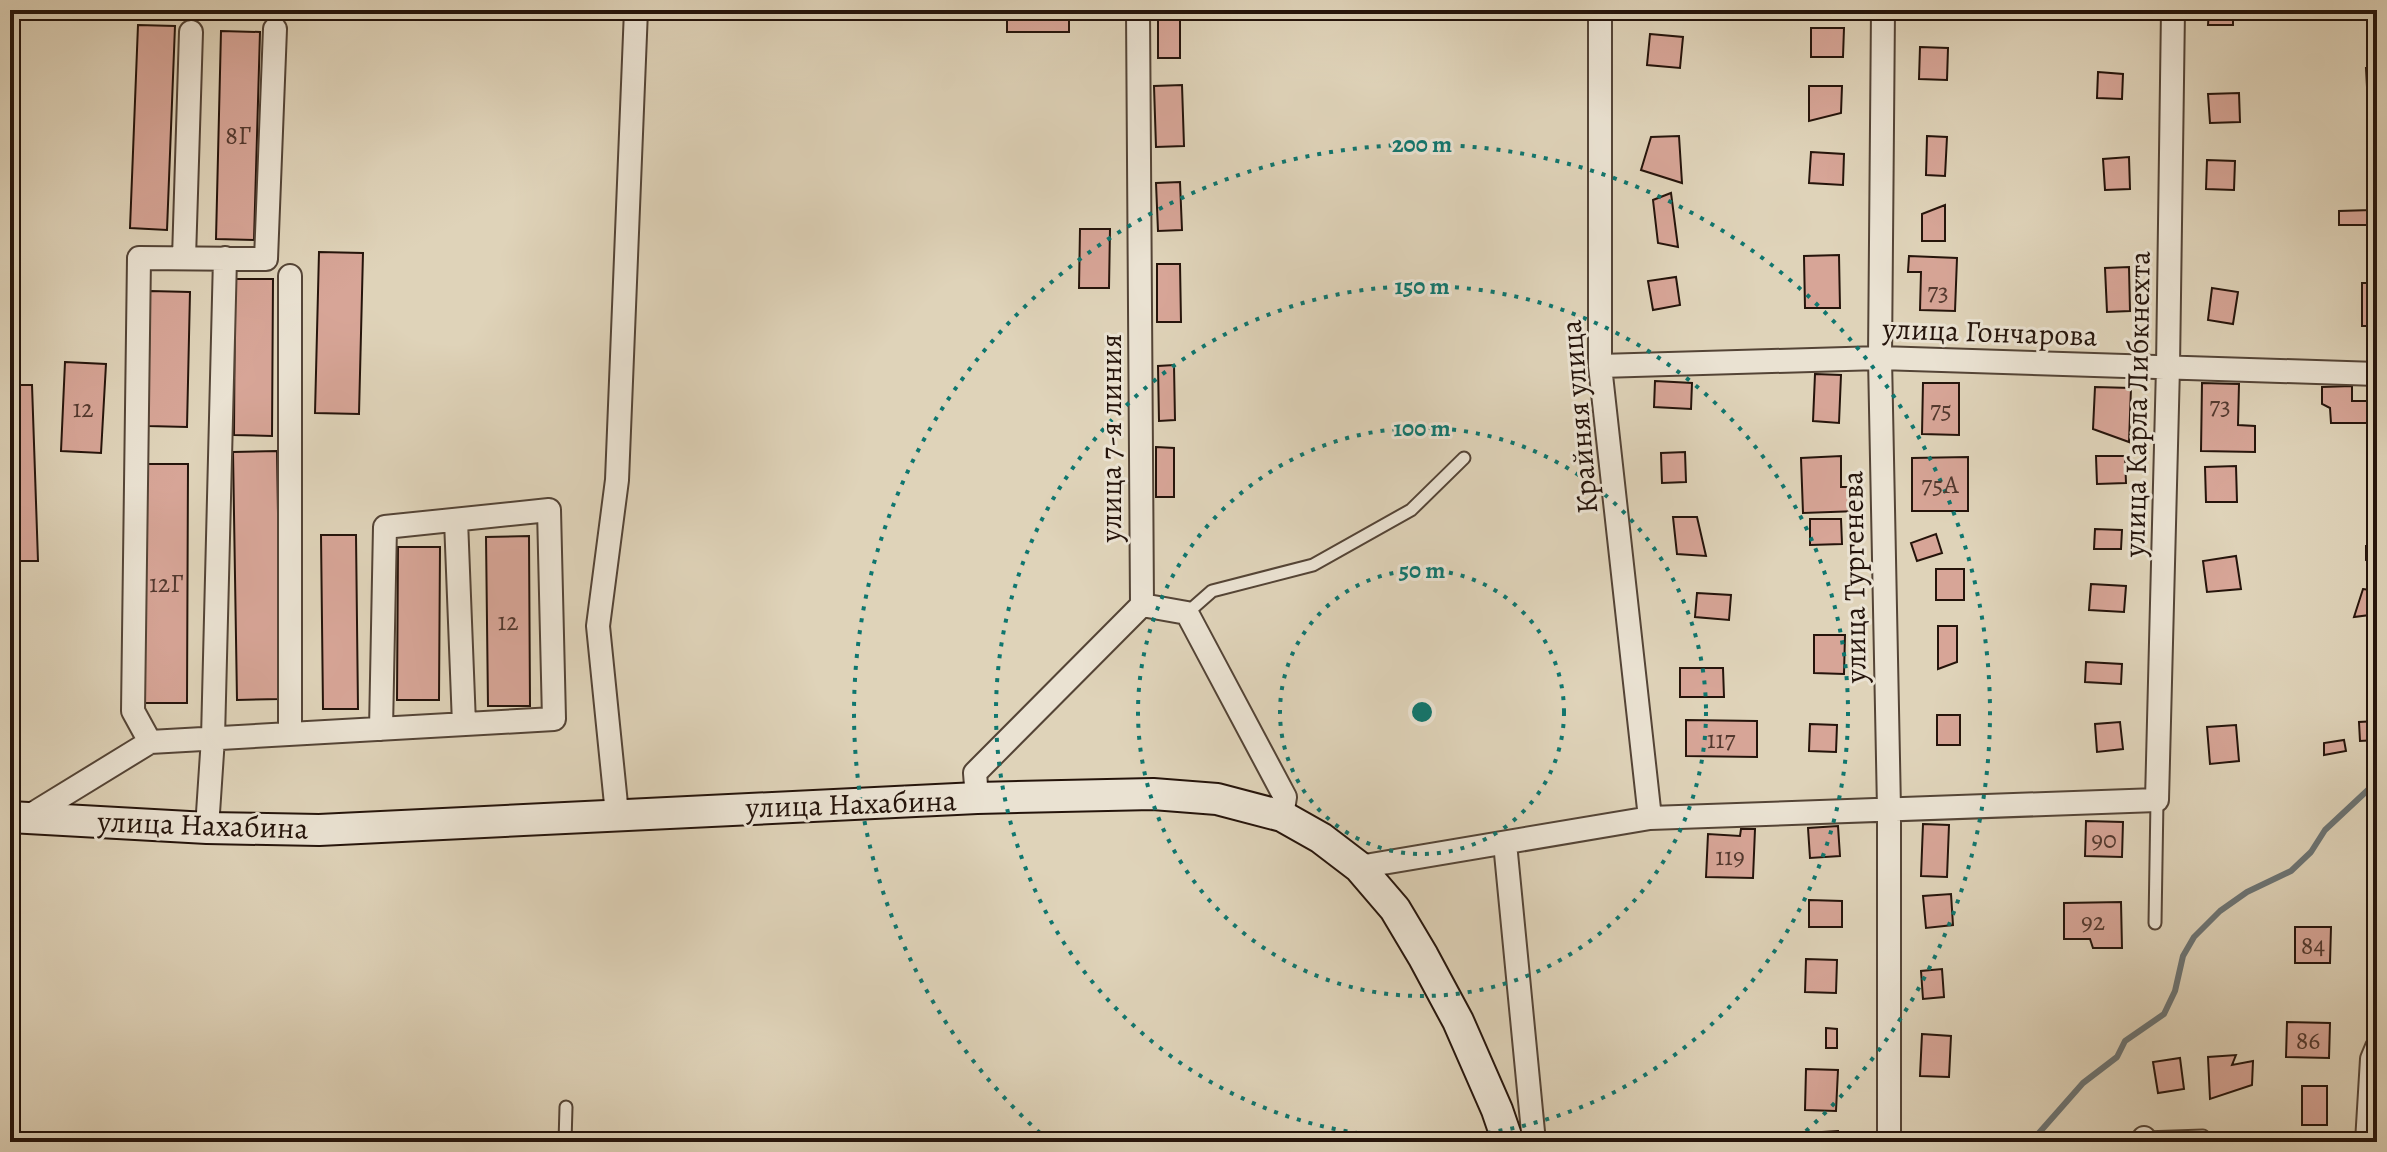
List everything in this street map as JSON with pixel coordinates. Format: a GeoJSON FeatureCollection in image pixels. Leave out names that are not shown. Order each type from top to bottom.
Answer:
{"type":"FeatureCollection","features":[{"type":"Feature","properties":{"kind":"main road","name":"улица Нахабина"},"geometry":{"type":"LineString","coordinates":[[18,818],[207,828],[319,830],[977,798],[1153,794],[1217,799],[1282,816],[1321,838],[1359,867],[1395,909],[1463,1034],[1508,1142]]}},
{"type":"Feature","properties":{"kind":"street"},"geometry":{"type":"LineString","coordinates":[[617,814],[598,626],[617,480],[636,10]]}},
{"type":"Feature","properties":{"kind":"street","name":"улица 7-я линия"},"geometry":{"type":"LineString","coordinates":[[1138,10],[1142,605]]}},
{"type":"Feature","properties":{"kind":"street","name":"Крайняя улица"},"geometry":{"type":"LineString","coordinates":[[1600,10],[1600,366],[1650,818]]}},
{"type":"Feature","properties":{"kind":"street","name":"улица Тургенева"},"geometry":{"type":"LineString","coordinates":[[1883,10],[1880,358],[1889,809],[1889,1142]]}},
{"type":"Feature","properties":{"kind":"street","name":"улица Карла Либкнехта"},"geometry":{"type":"LineString","coordinates":[[2157,800],[2173,10]]}},
{"type":"Feature","properties":{"kind":"street"},"geometry":{"type":"LineString","coordinates":[[150,742],[133,711],[139,258],[266,259],[275,29]]}},
{"type":"Feature","properties":{"kind":"street"},"geometry":{"type":"LineString","coordinates":[[184,258],[191,32]]}},
{"type":"Feature","properties":{"kind":"street"},"geometry":{"type":"LineString","coordinates":[[207,828],[213,738],[225,258]]}},
{"type":"Feature","properties":{"kind":"street"},"geometry":{"type":"LineString","coordinates":[[290,276],[290,734]]}},
{"type":"Feature","properties":{"kind":"street","name":"улица Гончарова"},"geometry":{"type":"LineString","coordinates":[[1600,366],[1880,358],[2377,374]]}},
{"type":"Feature","properties":{"kind":"street"},"geometry":{"type":"LineString","coordinates":[[18,818],[150,742],[213,738],[381,729],[554,719],[549,510],[385,527],[381,729]]}},
{"type":"Feature","properties":{"kind":"street"},"geometry":{"type":"LineString","coordinates":[[456,520],[464,724]]}},
{"type":"Feature","properties":{"kind":"street"},"geometry":{"type":"LineString","coordinates":[[977,798],[975,773],[1142,605],[1187,613],[1285,797],[1282,816]]}},
{"type":"Feature","properties":{"kind":"street"},"geometry":{"type":"LineString","coordinates":[[1359,867],[1650,818],[2157,800]]}},
{"type":"Feature","properties":{"kind":"street"},"geometry":{"type":"LineString","coordinates":[[1505,843],[1534,1142]]}},
{"type":"Feature","properties":{"kind":"street"},"geometry":{"type":"LineString","coordinates":[[2367,1142],[2372,1059],[2377,1047]]}},
{"type":"Feature","properties":{"kind":"lane"},"geometry":{"type":"LineString","coordinates":[[1187,613],[1212,591],[1313,565],[1411,510],[1464,458]]}},
{"type":"Feature","properties":{"kind":"lane"},"geometry":{"type":"LineString","coordinates":[[2155,923],[2157,800]]}},
{"type":"Feature","properties":{"kind":"lane"},"geometry":{"type":"LineString","coordinates":[[565,1142],[566,1107]]}},
{"type":"Feature","properties":{"kind":"lane"},"geometry":{"type":"LineString","coordinates":[[2144,1140],[2203,1136]]}},
{"type":"Feature","properties":{"kind":"building"},"geometry":{"type":"Polygon","coordinates":[[[1007,10],[1069,10],[1069,32],[1007,32],[1007,10]]]}},
{"type":"Feature","properties":{"kind":"building"},"geometry":{"type":"Polygon","coordinates":[[[1158,10],[1180,10],[1180,58],[1158,58],[1158,10]]]}},
{"type":"Feature","properties":{"kind":"building"},"geometry":{"type":"Polygon","coordinates":[[[2098,10],[2129,10],[2128,15],[2098,13],[2098,10]]]}},
{"type":"Feature","properties":{"kind":"building"},"geometry":{"type":"Polygon","coordinates":[[[2209,10],[2233,10],[2233,25],[2208,25],[2209,10]]]}},
{"type":"Feature","properties":{"kind":"building"},"geometry":{"type":"Polygon","coordinates":[[[2368,10],[2377,10],[2377,27],[2369,28],[2368,10]]]}},
{"type":"Feature","properties":{"kind":"building"},"geometry":{"type":"Polygon","coordinates":[[[138,25],[175,26],[167,230],[130,228],[138,25]]]}},
{"type":"Feature","properties":{"kind":"building"},"geometry":{"type":"Polygon","coordinates":[[[1811,28],[1844,28],[1843,57],[1811,57],[1811,28]]]}},
{"type":"Feature","properties":{"kind":"building"},"geometry":{"type":"Polygon","coordinates":[[[221,31],[260,32],[254,240],[216,239],[221,31]]]}},
{"type":"Feature","properties":{"kind":"building"},"geometry":{"type":"Polygon","coordinates":[[[1650,34],[1683,37],[1680,68],[1647,65],[1650,34]]]}},
{"type":"Feature","properties":{"kind":"building"},"geometry":{"type":"Polygon","coordinates":[[[1920,47],[1948,48],[1947,80],[1919,79],[1920,47]]]}},
{"type":"Feature","properties":{"kind":"building"},"geometry":{"type":"Polygon","coordinates":[[[2366,68],[2377,68],[2377,105],[2368,106],[2366,68]]]}},
{"type":"Feature","properties":{"kind":"building"},"geometry":{"type":"Polygon","coordinates":[[[2098,72],[2123,74],[2122,99],[2097,98],[2098,72]]]}},
{"type":"Feature","properties":{"kind":"building"},"geometry":{"type":"Polygon","coordinates":[[[1182,85],[1184,146],[1156,147],[1154,86],[1182,85]]]}},
{"type":"Feature","properties":{"kind":"building"},"geometry":{"type":"Polygon","coordinates":[[[1809,86],[1842,86],[1841,113],[1809,121],[1809,86]]]}},
{"type":"Feature","properties":{"kind":"building"},"geometry":{"type":"Polygon","coordinates":[[[2239,93],[2240,122],[2210,123],[2208,94],[2239,93]]]}},
{"type":"Feature","properties":{"kind":"building"},"geometry":{"type":"Polygon","coordinates":[[[1679,136],[1682,183],[1641,170],[1651,137],[1679,136]]]}},
{"type":"Feature","properties":{"kind":"building"},"geometry":{"type":"Polygon","coordinates":[[[1927,136],[1947,137],[1945,176],[1926,175],[1927,136]]]}},
{"type":"Feature","properties":{"kind":"building"},"geometry":{"type":"Polygon","coordinates":[[[1811,152],[1844,154],[1843,185],[1809,183],[1811,152]]]}},
{"type":"Feature","properties":{"kind":"building"},"geometry":{"type":"Polygon","coordinates":[[[2129,157],[2130,189],[2105,190],[2103,159],[2129,157]]]}},
{"type":"Feature","properties":{"kind":"building"},"geometry":{"type":"Polygon","coordinates":[[[2207,160],[2235,161],[2234,190],[2206,189],[2207,160]]]}},
{"type":"Feature","properties":{"kind":"building"},"geometry":{"type":"Polygon","coordinates":[[[1180,182],[1182,230],[1158,231],[1156,183],[1180,182]]]}},
{"type":"Feature","properties":{"kind":"building"},"geometry":{"type":"Polygon","coordinates":[[[2370,189],[2377,189],[2377,225],[2339,225],[2339,211],[2371,210],[2370,189]]]}},
{"type":"Feature","properties":{"kind":"building"},"geometry":{"type":"Polygon","coordinates":[[[1671,193],[1678,247],[1658,243],[1653,200],[1671,193]]]}},
{"type":"Feature","properties":{"kind":"building"},"geometry":{"type":"Polygon","coordinates":[[[1945,205],[1945,241],[1922,241],[1922,214],[1945,205]]]}},
{"type":"Feature","properties":{"kind":"building"},"geometry":{"type":"Polygon","coordinates":[[[1080,229],[1110,229],[1109,288],[1079,288],[1080,229]]]}},
{"type":"Feature","properties":{"kind":"building"},"geometry":{"type":"Polygon","coordinates":[[[319,252],[363,253],[359,414],[315,413],[319,252]]]}},
{"type":"Feature","properties":{"kind":"building"},"geometry":{"type":"Polygon","coordinates":[[[1839,255],[1840,308],[1805,308],[1804,256],[1839,255]]]}},
{"type":"Feature","properties":{"kind":"building"},"geometry":{"type":"Polygon","coordinates":[[[1909,256],[1957,258],[1955,311],[1920,310],[1921,272],[1908,272],[1909,256]]]}},
{"type":"Feature","properties":{"kind":"building"},"geometry":{"type":"Polygon","coordinates":[[[1157,264],[1180,264],[1181,322],[1157,322],[1157,264]]]}},
{"type":"Feature","properties":{"kind":"building"},"geometry":{"type":"Polygon","coordinates":[[[2129,267],[2130,311],[2107,312],[2105,268],[2129,267]]]}},
{"type":"Feature","properties":{"kind":"building"},"geometry":{"type":"Polygon","coordinates":[[[1676,277],[1680,305],[1653,310],[1648,281],[1676,277]]]}},
{"type":"Feature","properties":{"kind":"building"},"geometry":{"type":"Polygon","coordinates":[[[235,279],[273,279],[272,436],[234,435],[235,279]]]}},
{"type":"Feature","properties":{"kind":"building"},"geometry":{"type":"Polygon","coordinates":[[[2362,283],[2377,283],[2377,326],[2362,326],[2362,283]]]}},
{"type":"Feature","properties":{"kind":"building"},"geometry":{"type":"Polygon","coordinates":[[[2212,288],[2238,292],[2233,324],[2208,320],[2212,288]]]}},
{"type":"Feature","properties":{"kind":"building"},"geometry":{"type":"Polygon","coordinates":[[[150,291],[190,292],[187,427],[148,426],[150,291]]]}},
{"type":"Feature","properties":{"kind":"building"},"geometry":{"type":"Polygon","coordinates":[[[65,362],[106,364],[101,453],[61,451],[65,362]]]}},
{"type":"Feature","properties":{"kind":"building"},"geometry":{"type":"Polygon","coordinates":[[[1174,365],[1175,420],[1159,421],[1158,366],[1174,365]]]}},
{"type":"Feature","properties":{"kind":"building"},"geometry":{"type":"Polygon","coordinates":[[[1815,374],[1841,375],[1839,423],[1813,421],[1815,374]]]}},
{"type":"Feature","properties":{"kind":"building"},"geometry":{"type":"Polygon","coordinates":[[[1655,381],[1692,383],[1691,409],[1654,407],[1655,381]]]}},
{"type":"Feature","properties":{"kind":"building"},"geometry":{"type":"Polygon","coordinates":[[[1923,383],[1959,383],[1959,435],[1922,434],[1923,383]]]}},
{"type":"Feature","properties":{"kind":"building"},"geometry":{"type":"Polygon","coordinates":[[[2202,383],[2239,384],[2238,425],[2255,426],[2255,452],[2201,451],[2202,383]]]}},
{"type":"Feature","properties":{"kind":"building"},"geometry":{"type":"Polygon","coordinates":[[[10,385],[32,385],[38,561],[10,561],[10,385]]]}},
{"type":"Feature","properties":{"kind":"building"},"geometry":{"type":"Polygon","coordinates":[[[2352,386],[2352,401],[2377,401],[2377,423],[2331,423],[2330,408],[2322,404],[2322,387],[2352,386]]]}},
{"type":"Feature","properties":{"kind":"building"},"geometry":{"type":"Polygon","coordinates":[[[2095,387],[2131,388],[2129,442],[2093,429],[2095,387]]]}},
{"type":"Feature","properties":{"kind":"building"},"geometry":{"type":"Polygon","coordinates":[[[1156,447],[1174,448],[1174,497],[1156,497],[1156,447]]]}},
{"type":"Feature","properties":{"kind":"building"},"geometry":{"type":"Polygon","coordinates":[[[277,451],[281,699],[237,700],[233,452],[277,451]]]}},
{"type":"Feature","properties":{"kind":"building"},"geometry":{"type":"Polygon","coordinates":[[[1685,452],[1686,482],[1662,483],[1661,453],[1685,452]]]}},
{"type":"Feature","properties":{"kind":"building"},"geometry":{"type":"Polygon","coordinates":[[[1841,456],[1841,487],[1857,487],[1858,511],[1803,513],[1801,458],[1841,456]]]}},
{"type":"Feature","properties":{"kind":"building"},"geometry":{"type":"Polygon","coordinates":[[[2096,456],[2125,456],[2126,483],[2097,484],[2096,456]]]}},
{"type":"Feature","properties":{"kind":"building"},"geometry":{"type":"Polygon","coordinates":[[[1968,457],[1968,511],[1912,511],[1912,458],[1968,457]]]}},
{"type":"Feature","properties":{"kind":"building"},"geometry":{"type":"Polygon","coordinates":[[[145,464],[188,464],[187,703],[144,703],[145,464]]]}},
{"type":"Feature","properties":{"kind":"building"},"geometry":{"type":"Polygon","coordinates":[[[2236,466],[2237,502],[2206,502],[2205,467],[2236,466]]]}},
{"type":"Feature","properties":{"kind":"building"},"geometry":{"type":"Polygon","coordinates":[[[2370,485],[2377,485],[2377,522],[2370,522],[2370,485]]]}},
{"type":"Feature","properties":{"kind":"building"},"geometry":{"type":"Polygon","coordinates":[[[1673,517],[1697,517],[1706,556],[1677,554],[1673,517]]]}},
{"type":"Feature","properties":{"kind":"building"},"geometry":{"type":"Polygon","coordinates":[[[1810,519],[1841,519],[1842,544],[1810,545],[1810,519]]]}},
{"type":"Feature","properties":{"kind":"building"},"geometry":{"type":"Polygon","coordinates":[[[2095,529],[2122,530],[2121,549],[2094,549],[2095,529]]]}},
{"type":"Feature","properties":{"kind":"building"},"geometry":{"type":"Polygon","coordinates":[[[1936,534],[1942,553],[1917,561],[1911,543],[1936,534]]]}},
{"type":"Feature","properties":{"kind":"building"},"geometry":{"type":"Polygon","coordinates":[[[321,535],[356,535],[358,709],[323,709],[321,535]]]}},
{"type":"Feature","properties":{"kind":"building"},"geometry":{"type":"Polygon","coordinates":[[[529,536],[530,706],[488,706],[486,537],[529,536]]]}},
{"type":"Feature","properties":{"kind":"building"},"geometry":{"type":"Polygon","coordinates":[[[2366,546],[2377,546],[2377,564],[2366,560],[2366,546]]]}},
{"type":"Feature","properties":{"kind":"building"},"geometry":{"type":"Polygon","coordinates":[[[398,547],[440,547],[439,700],[397,700],[398,547]]]}},
{"type":"Feature","properties":{"kind":"building"},"geometry":{"type":"Polygon","coordinates":[[[2236,556],[2241,589],[2207,592],[2203,561],[2236,556]]]}},
{"type":"Feature","properties":{"kind":"building"},"geometry":{"type":"Polygon","coordinates":[[[1936,569],[1964,569],[1964,600],[1936,600],[1936,569]]]}},
{"type":"Feature","properties":{"kind":"building"},"geometry":{"type":"Polygon","coordinates":[[[2091,584],[2126,586],[2124,612],[2089,610],[2091,584]]]}},
{"type":"Feature","properties":{"kind":"building"},"geometry":{"type":"Polygon","coordinates":[[[2363,589],[2377,591],[2377,614],[2354,617],[2363,589]]]}},
{"type":"Feature","properties":{"kind":"building"},"geometry":{"type":"Polygon","coordinates":[[[1697,593],[1731,595],[1729,620],[1695,617],[1697,593]]]}},
{"type":"Feature","properties":{"kind":"building"},"geometry":{"type":"Polygon","coordinates":[[[1938,626],[1957,626],[1957,662],[1938,669],[1938,626]]]}},
{"type":"Feature","properties":{"kind":"building"},"geometry":{"type":"Polygon","coordinates":[[[1814,635],[1845,635],[1844,674],[1814,673],[1814,635]]]}},
{"type":"Feature","properties":{"kind":"building"},"geometry":{"type":"Polygon","coordinates":[[[2086,662],[2122,664],[2121,684],[2085,682],[2086,662]]]}},
{"type":"Feature","properties":{"kind":"building"},"geometry":{"type":"Polygon","coordinates":[[[1680,668],[1723,668],[1724,697],[1680,697],[1680,668]]]}},
{"type":"Feature","properties":{"kind":"building"},"geometry":{"type":"Polygon","coordinates":[[[1937,715],[1960,715],[1960,745],[1937,745],[1937,715]]]}},
{"type":"Feature","properties":{"kind":"building"},"geometry":{"type":"Polygon","coordinates":[[[1686,720],[1757,721],[1757,757],[1686,756],[1686,720]]]}},
{"type":"Feature","properties":{"kind":"building"},"geometry":{"type":"Polygon","coordinates":[[[2377,721],[2377,740],[2360,741],[2359,722],[2377,721]]]}},
{"type":"Feature","properties":{"kind":"building"},"geometry":{"type":"Polygon","coordinates":[[[2120,722],[2123,749],[2097,752],[2095,724],[2120,722]]]}},
{"type":"Feature","properties":{"kind":"building"},"geometry":{"type":"Polygon","coordinates":[[[1810,724],[1837,725],[1836,752],[1809,751],[1810,724]]]}},
{"type":"Feature","properties":{"kind":"building"},"geometry":{"type":"Polygon","coordinates":[[[2236,725],[2239,761],[2210,764],[2207,727],[2236,725]]]}},
{"type":"Feature","properties":{"kind":"building"},"geometry":{"type":"Polygon","coordinates":[[[2344,740],[2346,751],[2324,755],[2324,743],[2344,740]]]}},
{"type":"Feature","properties":{"kind":"building"},"geometry":{"type":"Polygon","coordinates":[[[2086,821],[2123,822],[2122,857],[2085,856],[2086,821]]]}},
{"type":"Feature","properties":{"kind":"building"},"geometry":{"type":"Polygon","coordinates":[[[1923,824],[1949,825],[1947,877],[1921,876],[1923,824]]]}},
{"type":"Feature","properties":{"kind":"building"},"geometry":{"type":"Polygon","coordinates":[[[1838,826],[1840,856],[1810,858],[1808,828],[1838,826]]]}},
{"type":"Feature","properties":{"kind":"building"},"geometry":{"type":"Polygon","coordinates":[[[1741,829],[1755,829],[1753,878],[1706,877],[1708,834],[1740,836],[1741,829]]]}},
{"type":"Feature","properties":{"kind":"building"},"geometry":{"type":"Polygon","coordinates":[[[1951,894],[1953,925],[1926,928],[1923,896],[1951,894]]]}},
{"type":"Feature","properties":{"kind":"building"},"geometry":{"type":"Polygon","coordinates":[[[1809,900],[1842,901],[1842,927],[1809,927],[1809,900]]]}},
{"type":"Feature","properties":{"kind":"building"},"geometry":{"type":"Polygon","coordinates":[[[2121,902],[2122,948],[2093,948],[2090,939],[2064,939],[2064,903],[2121,902]]]}},
{"type":"Feature","properties":{"kind":"building"},"geometry":{"type":"Polygon","coordinates":[[[2295,927],[2331,927],[2330,963],[2295,963],[2295,927]]]}},
{"type":"Feature","properties":{"kind":"building"},"geometry":{"type":"Polygon","coordinates":[[[1806,959],[1837,960],[1836,993],[1805,992],[1806,959]]]}},
{"type":"Feature","properties":{"kind":"building"},"geometry":{"type":"Polygon","coordinates":[[[1942,969],[1944,997],[1923,999],[1921,971],[1942,969]]]}},
{"type":"Feature","properties":{"kind":"building"},"geometry":{"type":"Polygon","coordinates":[[[2287,1022],[2330,1023],[2329,1058],[2286,1057],[2287,1022]]]}},
{"type":"Feature","properties":{"kind":"building"},"geometry":{"type":"Polygon","coordinates":[[[1826,1028],[1837,1029],[1837,1048],[1826,1048],[1826,1028]]]}},
{"type":"Feature","properties":{"kind":"building"},"geometry":{"type":"Polygon","coordinates":[[[1922,1034],[1951,1036],[1949,1077],[1920,1076],[1922,1034]]]}},
{"type":"Feature","properties":{"kind":"building"},"geometry":{"type":"Polygon","coordinates":[[[2236,1055],[2232,1065],[2253,1061],[2252,1085],[2210,1099],[2208,1057],[2236,1055]]]}},
{"type":"Feature","properties":{"kind":"building"},"geometry":{"type":"Polygon","coordinates":[[[2180,1058],[2184,1089],[2158,1093],[2153,1062],[2180,1058]]]}},
{"type":"Feature","properties":{"kind":"building"},"geometry":{"type":"Polygon","coordinates":[[[1806,1069],[1838,1070],[1836,1111],[1805,1110],[1806,1069]]]}},
{"type":"Feature","properties":{"kind":"building"},"geometry":{"type":"Polygon","coordinates":[[[2302,1086],[2327,1086],[2327,1125],[2302,1125],[2302,1086]]]}},
{"type":"Feature","properties":{"kind":"building"},"geometry":{"type":"Polygon","coordinates":[[[1838,1131],[1839,1142],[1807,1142],[1806,1133],[1838,1131]]]}},
{"type":"Feature","properties":{"kind":"building"},"geometry":{"type":"Polygon","coordinates":[[[2244,1132],[2244,1142],[2211,1142],[2211,1135],[2244,1132]]]}},
{"type":"Feature","properties":{"kind":"waterway"},"geometry":{"type":"LineString","coordinates":[[2031,1142],[2083,1083],[2117,1057],[2125,1041],[2164,1014],[2175,991],[2183,956],[2194,937],[2220,911],[2247,892],[2291,871],[2311,852],[2325,830],[2370,788],[2377,786]]}}]}
